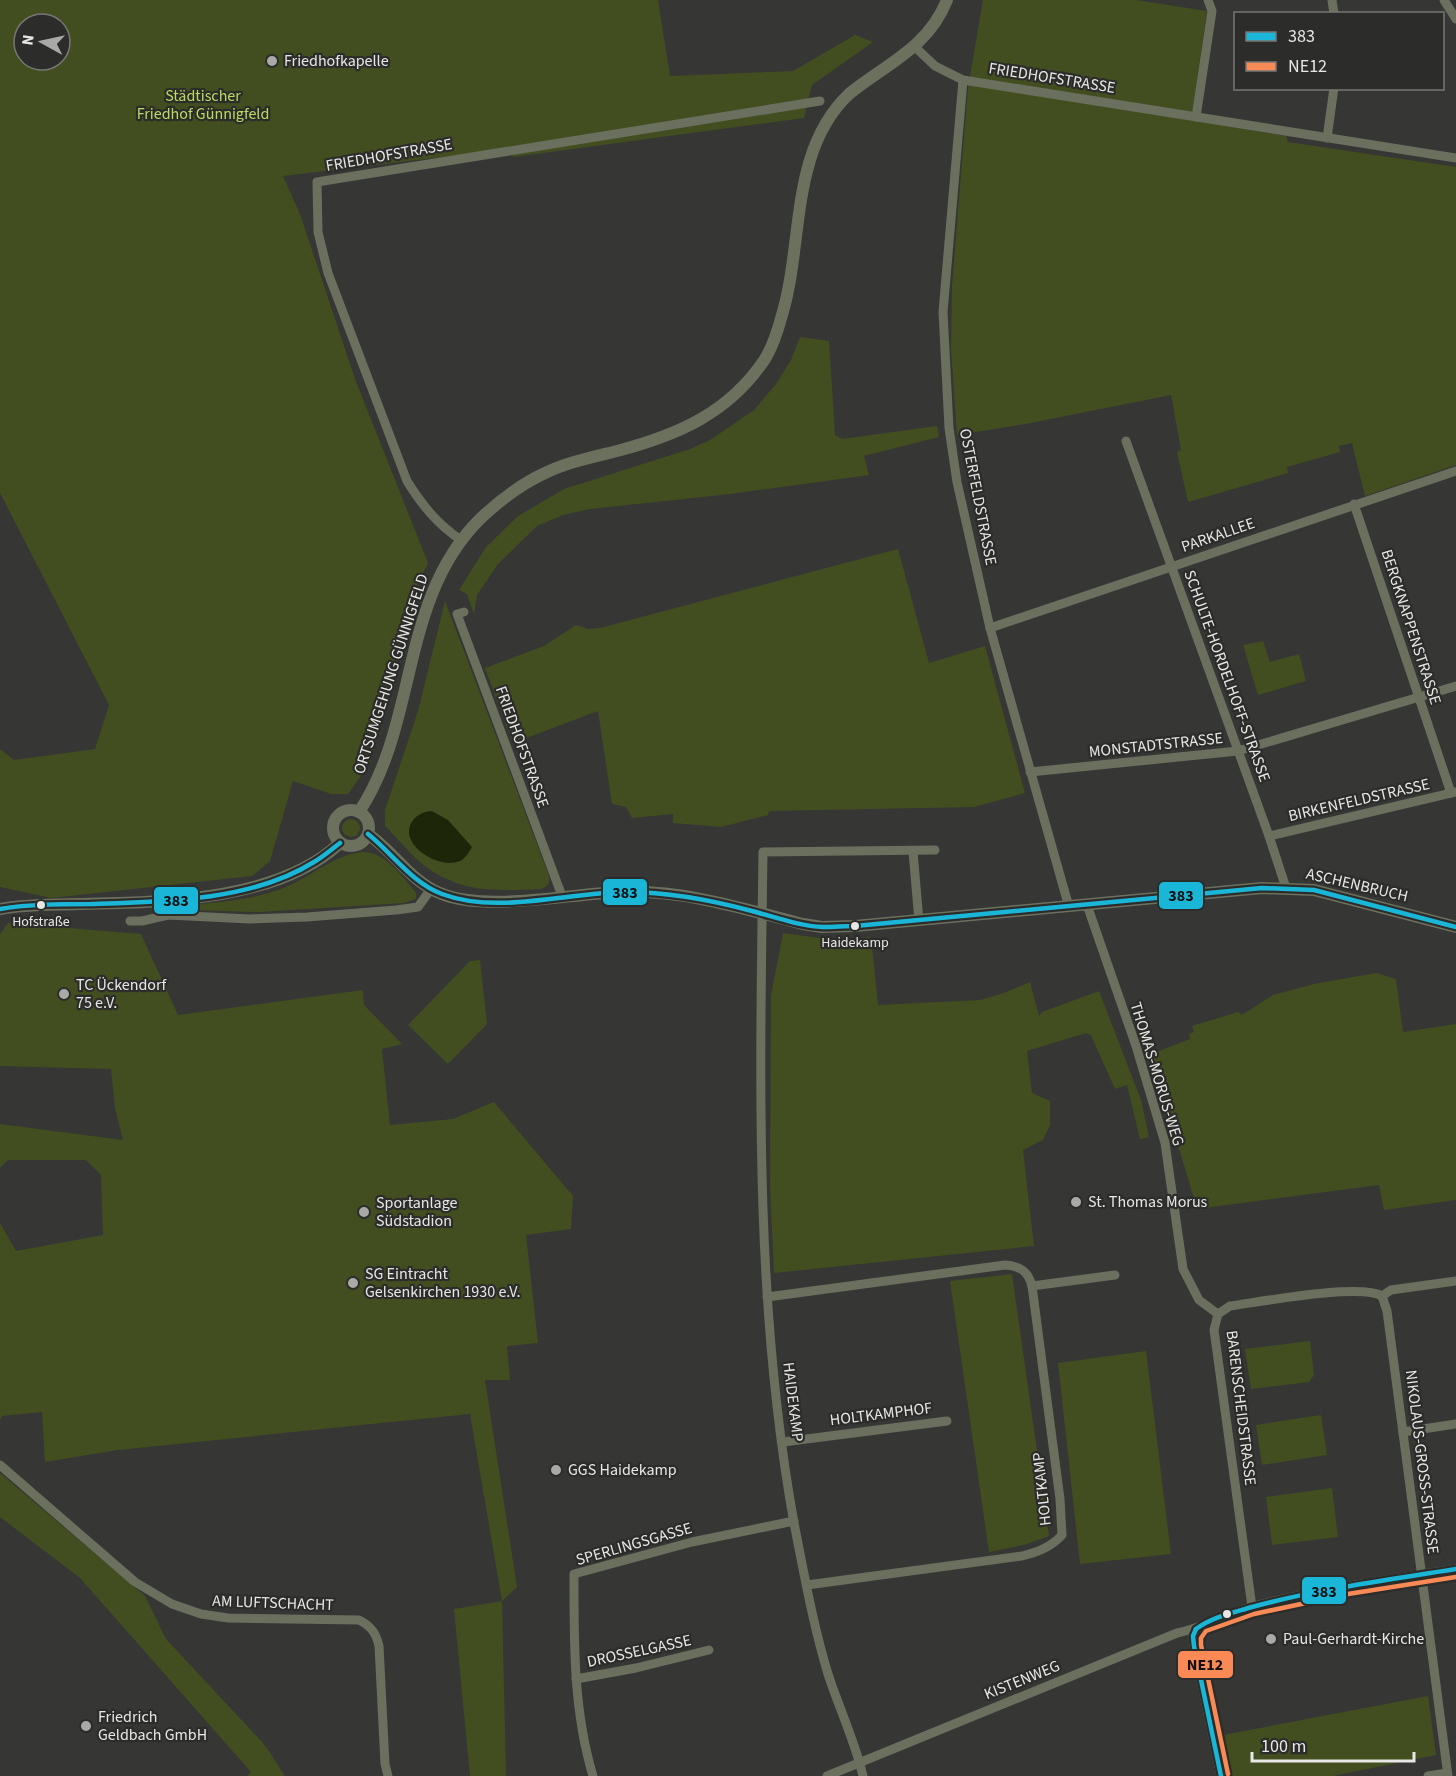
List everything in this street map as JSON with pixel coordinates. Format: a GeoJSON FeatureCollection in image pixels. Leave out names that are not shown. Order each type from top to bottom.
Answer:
{"type":"FeatureCollection","features":[{"type":"Feature","properties":{"kind":"street","name":"ORTSUMGEHUNG GÜNNIGFELD"},"geometry":{"type":"LineString","coordinates":[[359,812],[381,767],[393,731],[418,633],[430,598],[444,564],[461,540],[499,503],[526,483],[546,472],[577,461],[620,450],[686,428],[707,417],[730,400],[750,379],[766,357],[778,332],[786,302],[806,178],[820,133],[849,94],[915,47],[929,32],[947,0]]}},
{"type":"Feature","properties":{"kind":"street"},"geometry":{"type":"LineString","coordinates":[[1196,117],[1212,11],[1208,0]]}},
{"type":"Feature","properties":{"kind":"street"},"geometry":{"type":"LineString","coordinates":[[1444,0],[1456,19]]}},
{"type":"Feature","properties":{"kind":"street","name":"FRIEDHOFSTRASSE"},"geometry":{"type":"LineString","coordinates":[[915,47],[934,66],[963,80],[1456,158]]}},
{"type":"Feature","properties":{"kind":"street","name":"OSTERFELDSTRASSE"},"geometry":{"type":"LineString","coordinates":[[963,80],[943,312],[949,428],[957,482],[990,628],[1069,907]]}},
{"type":"Feature","properties":{"kind":"street"},"geometry":{"type":"LineString","coordinates":[[1327,138],[1334,90]]}},
{"type":"Feature","properties":{"kind":"street","name":"FRIEDHOFSTRASSE"},"geometry":{"type":"LineString","coordinates":[[461,540],[434,519],[407,481],[328,273],[318,232],[317,182],[820,102]]}},
{"type":"Feature","properties":{"kind":"street","name":"SCHULTE-HORDELHOFF-STRASSE"},"geometry":{"type":"LineString","coordinates":[[1126,441],[1286,888]]}},
{"type":"Feature","properties":{"kind":"street","name":"PARKALLEE"},"geometry":{"type":"LineString","coordinates":[[990,628],[1456,471]]}},
{"type":"Feature","properties":{"kind":"street","name":"BERGKNAPPENSTRASSE"},"geometry":{"type":"LineString","coordinates":[[1354,504],[1418,697],[1453,792]]}},
{"type":"Feature","properties":{"kind":"street","name":"FRIEDHOFSTRASSE"},"geometry":{"type":"LineString","coordinates":[[464,612],[457,614],[562,896]]}},
{"type":"Feature","properties":{"kind":"street","name":"MONSTADTSTRASSE"},"geometry":{"type":"LineString","coordinates":[[1030,772],[1238,751],[1456,686]]}},
{"type":"Feature","properties":{"kind":"street","name":"BIRKENFELDSTRASSE"},"geometry":{"type":"LineString","coordinates":[[1269,836],[1453,792]]}},
{"type":"Feature","properties":{"kind":"street"},"geometry":{"type":"LineString","coordinates":[[347,810],[359,812],[369,824],[368,834],[361,843],[350,847],[340,843],[332,828],[336,817],[347,810]]}},
{"type":"Feature","properties":{"kind":"street"},"geometry":{"type":"LineString","coordinates":[[130,921],[142,921],[168,915],[271,918],[404,909],[418,906],[431,889],[420,882],[385,847],[368,834]]}},
{"type":"Feature","properties":{"kind":"street"},"geometry":{"type":"LineString","coordinates":[[0,909],[19,906],[164,900],[255,888],[294,874],[330,852],[340,843]]}},
{"type":"Feature","properties":{"kind":"street"},"geometry":{"type":"LineString","coordinates":[[919,921],[913,852],[935,850]]}},
{"type":"Feature","properties":{"kind":"street","name":"HAIDEKAMP"},"geometry":{"type":"LineString","coordinates":[[863,1776],[827,1671],[807,1586],[794,1521],[770,1344],[763,1214],[763,852],[913,852]]}},
{"type":"Feature","properties":{"kind":"street","name":"ASCHENBRUCH"},"geometry":{"type":"LineString","coordinates":[[431,889],[452,897],[491,901],[624,891],[675,894],[822,927],[919,921],[1252,889],[1286,888],[1314,890],[1341,896],[1456,927]]}},
{"type":"Feature","properties":{"kind":"street","name":"THOMAS-MORUS-WEG"},"geometry":{"type":"LineString","coordinates":[[1087,905],[1136,1046],[1165,1143],[1183,1269],[1199,1300],[1218,1314]]}},
{"type":"Feature","properties":{"kind":"street"},"geometry":{"type":"LineString","coordinates":[[768,1297],[1005,1265],[1025,1270],[1032,1286],[1115,1275]]}},
{"type":"Feature","properties":{"kind":"street","name":"BARENSCHEIDSTRASSE"},"geometry":{"type":"LineString","coordinates":[[1252,1607],[1214,1330],[1218,1314],[1230,1306],[1360,1291],[1375,1292],[1382,1296],[1390,1290],[1456,1281]]}},
{"type":"Feature","properties":{"kind":"street","name":"HOLTKAMP"},"geometry":{"type":"LineString","coordinates":[[807,1586],[1022,1556],[1040,1551],[1055,1543],[1062,1536],[1032,1286]]}},
{"type":"Feature","properties":{"kind":"street","name":"NIKOLAUS-GROSS-STRASSE"},"geometry":{"type":"LineString","coordinates":[[1382,1296],[1387,1311],[1447,1774]]}},
{"type":"Feature","properties":{"kind":"street","name":"HOLTKAMPHOF"},"geometry":{"type":"LineString","coordinates":[[783,1442],[947,1421]]}},
{"type":"Feature","properties":{"kind":"street"},"geometry":{"type":"LineString","coordinates":[[1403,1432],[1456,1424]]}},
{"type":"Feature","properties":{"kind":"street","name":"AM LUFTSCHACHT"},"geometry":{"type":"LineString","coordinates":[[0,1465],[135,1582],[185,1610],[228,1618],[359,1620],[371,1627],[377,1636],[379,1646],[385,1764],[388,1776]]}},
{"type":"Feature","properties":{"kind":"street","name":"SPERLINGSGASSE"},"geometry":{"type":"LineString","coordinates":[[593,1776],[581,1721],[574,1660],[574,1574],[683,1544],[794,1521]]}},
{"type":"Feature","properties":{"kind":"street","name":"KISTENWEG"},"geometry":{"type":"LineString","coordinates":[[827,1776],[1166,1638],[1196,1629],[1222,1616],[1318,1593],[1456,1569]]}},
{"type":"Feature","properties":{"kind":"street"},"geometry":{"type":"LineString","coordinates":[[1196,1629],[1193,1636],[1194,1646],[1221,1776]]}},
{"type":"Feature","properties":{"kind":"street","name":"DROSSELGASSE"},"geometry":{"type":"LineString","coordinates":[[576,1679],[636,1668],[709,1650]]}},
{"type":"Feature","properties":{"kind":"street"},"geometry":{"type":"LineString","coordinates":[[1428,1776],[1447,1774]]}},
{"type":"Feature","properties":{"kind":"green space","name":"Städtischer Friedhof Günnigfeld"},"geometry":{"type":"Polygon","coordinates":[[[0,0],[658,0],[670,76],[793,71],[855,35],[873,42],[812,85],[804,118],[513,157],[510,149],[283,176],[300,214],[355,379],[428,563],[409,602],[396,664],[370,763],[348,794],[331,794],[293,781],[270,861],[252,876],[51,898],[0,887],[0,749],[14,760],[95,749],[109,705],[0,493],[0,0]]]}},
{"type":"Feature","properties":{"kind":"green space"},"geometry":{"type":"Polygon","coordinates":[[[983,0],[1136,0],[1207,11],[1191,120],[1286,136],[1288,142],[1456,167],[1456,465],[1365,496],[1352,443],[1339,446],[1340,452],[1287,467],[1288,473],[1188,502],[1177,452],[1181,450],[1171,395],[957,435],[951,349],[952,286],[968,88],[983,0]]]}},
{"type":"Feature","properties":{"kind":"green space"},"geometry":{"type":"Polygon","coordinates":[[[800,337],[829,341],[835,435],[842,439],[937,426],[939,437],[864,456],[869,475],[730,494],[590,509],[563,515],[537,526],[498,564],[477,595],[474,614],[467,594],[459,590],[486,547],[518,516],[564,489],[690,449],[710,440],[754,410],[776,384],[791,360],[800,337]]]}},
{"type":"Feature","properties":{"kind":"green space"},"geometry":{"type":"Polygon","coordinates":[[[898,549],[929,663],[985,646],[1025,793],[974,807],[769,811],[768,815],[721,827],[673,823],[673,814],[632,818],[626,807],[612,804],[598,711],[513,743],[485,668],[544,646],[576,625],[588,629],[600,628],[898,549]]]}},
{"type":"Feature","properties":{"kind":"green space"},"geometry":{"type":"Polygon","coordinates":[[[445,601],[549,876],[548,884],[541,889],[493,890],[450,880],[421,863],[385,826],[385,810],[418,711],[445,601]]]}},
{"type":"Feature","properties":{"kind":"green space"},"geometry":{"type":"Polygon","coordinates":[[[1263,641],[1270,662],[1299,654],[1306,681],[1258,695],[1243,645],[1263,641]]]}},
{"type":"Feature","properties":{"kind":"green space"},"geometry":{"type":"Polygon","coordinates":[[[347,819],[355,819],[360,824],[358,835],[347,837],[342,832],[342,824],[347,819]]]}},
{"type":"Feature","properties":{"kind":"green space"},"geometry":{"type":"Polygon","coordinates":[[[361,852],[377,855],[390,864],[416,893],[416,899],[404,903],[260,912],[156,909],[156,907],[203,904],[266,894],[291,885],[340,858],[361,852]]]}},
{"type":"Feature","properties":{"kind":"green space","name":"Sportanlage Südstadion"},"geometry":{"type":"Polygon","coordinates":[[[8,923],[141,934],[178,1015],[363,990],[364,1005],[402,1044],[382,1049],[390,1125],[453,1119],[494,1102],[573,1196],[571,1229],[526,1235],[538,1343],[507,1346],[510,1380],[485,1380],[517,1587],[502,1601],[470,1414],[118,1450],[45,1462],[42,1412],[2,1416],[0,1420],[0,1223],[16,1251],[103,1235],[101,1175],[86,1160],[8,1160],[0,1168],[0,1124],[123,1140],[115,1108],[111,1069],[0,1066],[0,934],[8,923]]]}},
{"type":"Feature","properties":{"kind":"green space"},"geometry":{"type":"Polygon","coordinates":[[[783,933],[834,940],[871,937],[878,1005],[980,1000],[1030,982],[1039,1016],[1042,1012],[1099,991],[1141,1100],[1149,1137],[1140,1139],[1127,1085],[1115,1089],[1091,1035],[1086,1033],[1027,1051],[1032,1093],[1050,1101],[1050,1125],[1043,1140],[1023,1150],[1034,1246],[774,1273],[770,1187],[771,995],[783,933]]]}},
{"type":"Feature","properties":{"kind":"green space"},"geometry":{"type":"Polygon","coordinates":[[[480,960],[487,1024],[448,1064],[408,1025],[470,961],[480,960]]]}},
{"type":"Feature","properties":{"kind":"green space"},"geometry":{"type":"Polygon","coordinates":[[[1376,973],[1396,979],[1403,1032],[1456,1024],[1456,1200],[1384,1210],[1379,1185],[1197,1209],[1151,1054],[1190,1039],[1189,1034],[1194,1032],[1192,1026],[1238,1012],[1242,1015],[1273,995],[1314,984],[1376,973]]]}},
{"type":"Feature","properties":{"kind":"green space"},"geometry":{"type":"Polygon","coordinates":[[[1012,1274],[1049,1536],[1024,1545],[989,1552],[950,1281],[1012,1274]]]}},
{"type":"Feature","properties":{"kind":"green space"},"geometry":{"type":"Polygon","coordinates":[[[1310,1341],[1314,1375],[1309,1382],[1251,1389],[1245,1349],[1310,1341]]]}},
{"type":"Feature","properties":{"kind":"green space"},"geometry":{"type":"Polygon","coordinates":[[[1146,1351],[1171,1554],[1080,1564],[1058,1363],[1146,1351]]]}},
{"type":"Feature","properties":{"kind":"green space"},"geometry":{"type":"Polygon","coordinates":[[[1321,1415],[1327,1455],[1262,1465],[1256,1425],[1321,1415]]]}},
{"type":"Feature","properties":{"kind":"green space"},"geometry":{"type":"Polygon","coordinates":[[[0,1473],[145,1596],[166,1639],[263,1743],[285,1776],[247,1776],[251,1772],[80,1578],[0,1517],[0,1473]]]}},
{"type":"Feature","properties":{"kind":"green space"},"geometry":{"type":"Polygon","coordinates":[[[1332,1488],[1338,1537],[1272,1545],[1266,1497],[1332,1488]]]}},
{"type":"Feature","properties":{"kind":"green space"},"geometry":{"type":"Polygon","coordinates":[[[502,1601],[506,1776],[470,1776],[454,1609],[502,1601]]]}},
{"type":"Feature","properties":{"kind":"green space"},"geometry":{"type":"Polygon","coordinates":[[[1428,1696],[1436,1755],[1333,1776],[1232,1776],[1223,1735],[1428,1696]]]}},
{"type":"Feature","properties":{"kind":"shaded area"},"geometry":{"type":"Polygon","coordinates":[[[432,811],[448,820],[472,847],[466,857],[460,861],[447,863],[432,859],[419,851],[411,840],[409,829],[413,820],[421,813],[432,811]]]}},
{"type":"Feature","properties":{"kind":"transit line","name":"383"},"geometry":{"type":"LineString","coordinates":[[368,834],[421,883],[431,889],[464,900],[486,903],[534,901],[605,893],[659,893],[706,900],[796,923],[827,927],[1262,888],[1314,890],[1456,927]]}},
{"type":"Feature","properties":{"kind":"transit line","name":"383"},"geometry":{"type":"LineString","coordinates":[[0,909],[23,906],[177,900],[235,892],[290,875],[317,860],[340,843]]}},
{"type":"Feature","properties":{"kind":"transit line","name":"383"},"geometry":{"type":"LineString","coordinates":[[1196,1629],[1223,1616],[1302,1595],[1456,1569]]}},
{"type":"Feature","properties":{"kind":"transit line","name":"NE12"},"geometry":{"type":"LineString","coordinates":[[1228,1774],[1201,1645],[1201,1638],[1206,1631],[1254,1614],[1348,1594],[1456,1577]]}},
{"type":"Feature","properties":{"kind":"transit line","name":"383"},"geometry":{"type":"LineString","coordinates":[[1196,1629],[1193,1636],[1194,1646],[1221,1776]]}},
{"type":"Feature","properties":{"kind":"place","name":"Friedhofkapelle"},"geometry":{"type":"Point","coordinates":[272,61]}},
{"type":"Feature","properties":{"kind":"place","name":"Hofstraße"},"geometry":{"type":"Point","coordinates":[41,905]}},
{"type":"Feature","properties":{"kind":"place","name":"Haidekamp"},"geometry":{"type":"Point","coordinates":[855,926]}},
{"type":"Feature","properties":{"kind":"place","name":"TC Ückendorf 75 e.V."},"geometry":{"type":"Point","coordinates":[64,994]}},
{"type":"Feature","properties":{"kind":"place","name":"St. Thomas Morus"},"geometry":{"type":"Point","coordinates":[1076,1202]}},
{"type":"Feature","properties":{"kind":"place","name":"Sportanlage Südstadion"},"geometry":{"type":"Point","coordinates":[364,1212]}},
{"type":"Feature","properties":{"kind":"place","name":"SG Eintracht Gelsenkirchen 1930 e.V."},"geometry":{"type":"Point","coordinates":[353,1283]}},
{"type":"Feature","properties":{"kind":"place","name":"GGS Haidekamp"},"geometry":{"type":"Point","coordinates":[556,1470]}},
{"type":"Feature","properties":{"kind":"place","name":"Paul-Gerhardt-Kirche"},"geometry":{"type":"Point","coordinates":[1271,1639]}},
{"type":"Feature","properties":{"kind":"place","name":"Friedrich Geldbach GmbH"},"geometry":{"type":"Point","coordinates":[86,1726]}}]}
